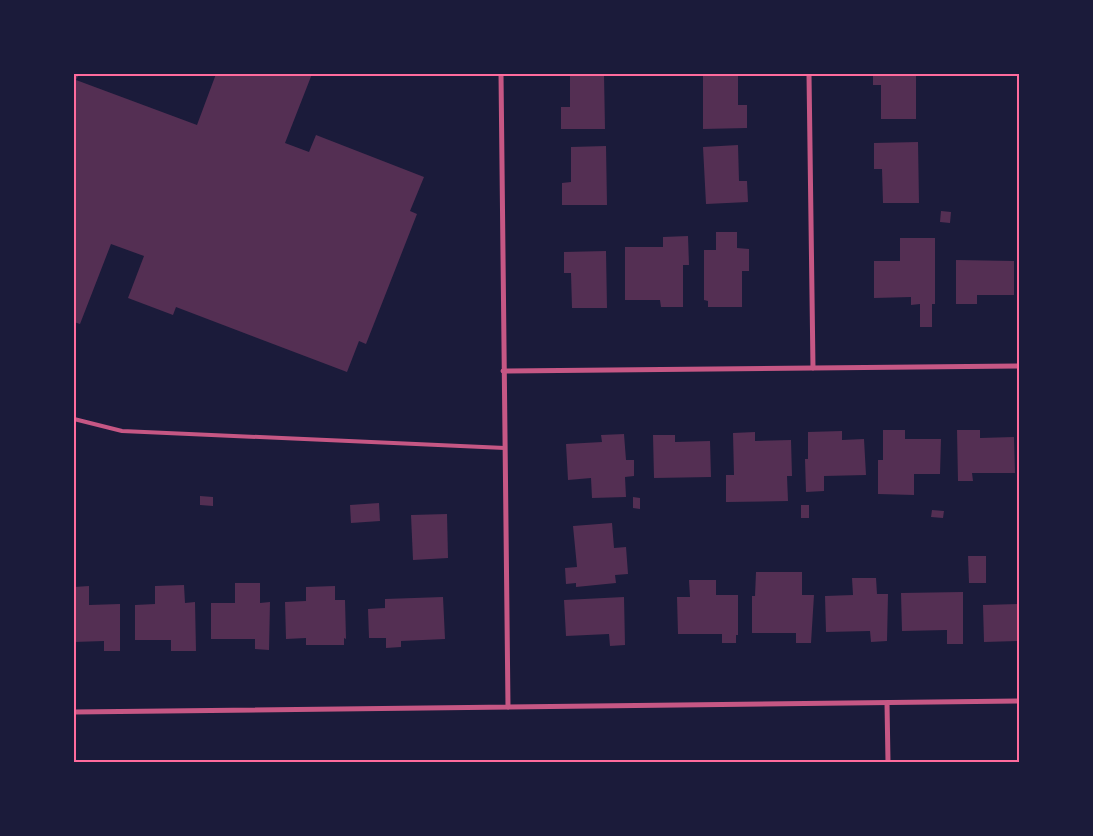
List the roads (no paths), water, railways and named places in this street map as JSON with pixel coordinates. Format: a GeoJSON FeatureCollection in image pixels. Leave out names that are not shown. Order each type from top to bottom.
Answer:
{"type":"FeatureCollection","features":[{"type":"Feature","properties":{"kind":"street"},"geometry":{"type":"LineString","coordinates":[[501,74],[508,707]]}},
{"type":"Feature","properties":{"kind":"street"},"geometry":{"type":"LineString","coordinates":[[809,74],[813,368]]}},
{"type":"Feature","properties":{"kind":"street"},"geometry":{"type":"LineString","coordinates":[[504,371],[1019,366]]}},
{"type":"Feature","properties":{"kind":"street"},"geometry":{"type":"LineString","coordinates":[[74,712],[1019,701]]}},
{"type":"Feature","properties":{"kind":"street"},"geometry":{"type":"LineString","coordinates":[[887,703],[888,762]]}},
{"type":"Feature","properties":{"kind":"lane"},"geometry":{"type":"LineString","coordinates":[[74,419],[122,431],[504,448]]}}]}
